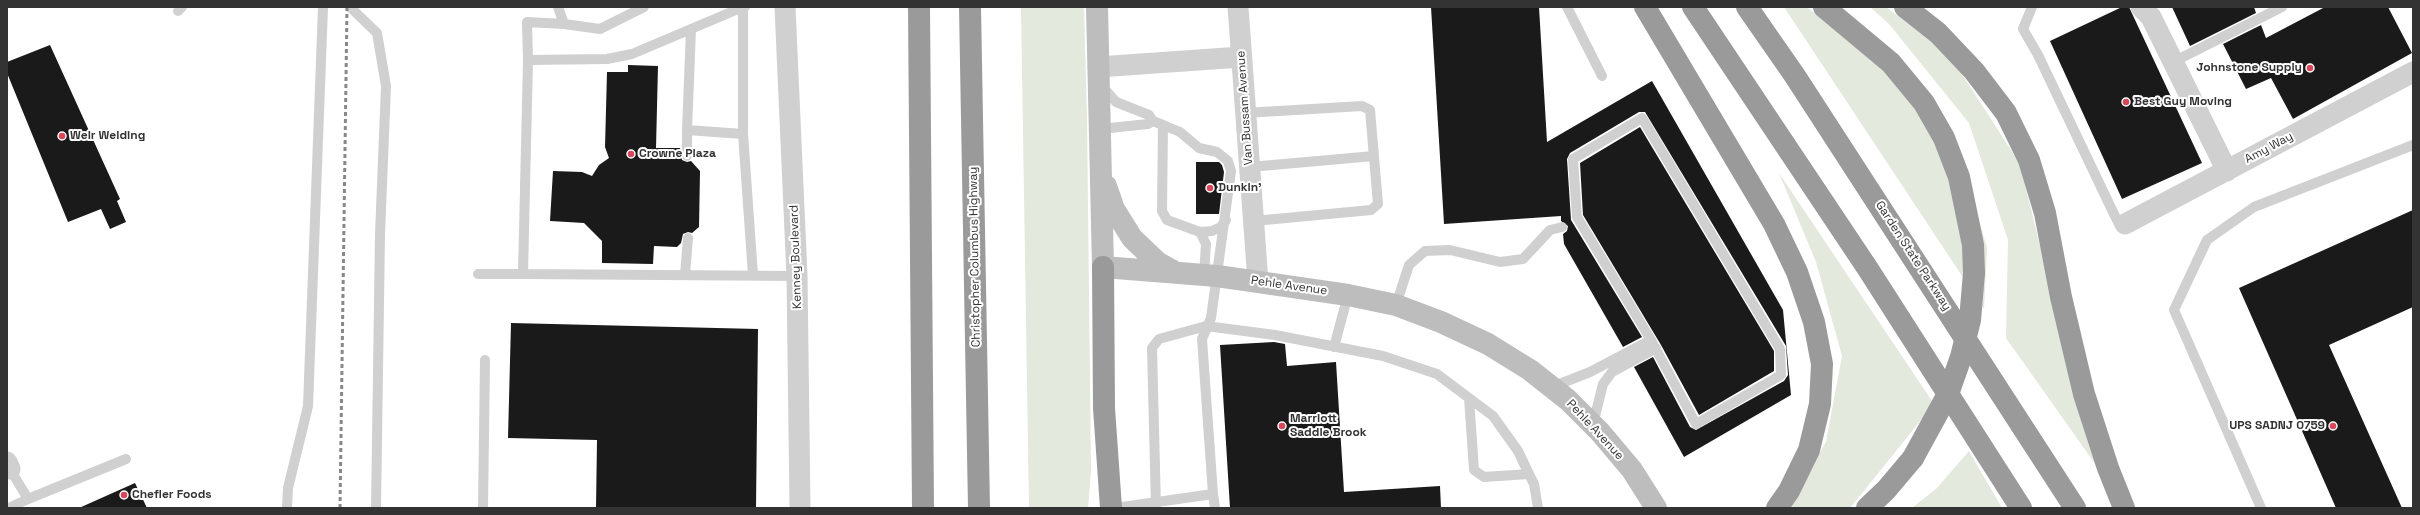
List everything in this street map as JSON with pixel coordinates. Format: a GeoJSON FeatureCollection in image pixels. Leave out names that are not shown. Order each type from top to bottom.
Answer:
{"type":"FeatureCollection","features":[{"type":"Feature","properties":{"kind":"highway"},"geometry":{"type":"LineString","coordinates":[[920,7],[923,508]]}},
{"type":"Feature","properties":{"kind":"highway","name":"Christopher Columbus Highway"},"geometry":{"type":"LineString","coordinates":[[970,7],[979,508]]}},
{"type":"Feature","properties":{"kind":"highway"},"geometry":{"type":"LineString","coordinates":[[1645,7],[1774,224],[1797,272],[1814,322],[1822,364],[1820,404],[1809,450],[1789,491],[1777,508]]}},
{"type":"Feature","properties":{"kind":"highway"},"geometry":{"type":"LineString","coordinates":[[1693,7],[1868,269],[2021,508]]}},
{"type":"Feature","properties":{"kind":"highway","name":"Garden State Parkway"},"geometry":{"type":"LineString","coordinates":[[1746,7],[1796,76],[2075,508]]}},
{"type":"Feature","properties":{"kind":"highway"},"geometry":{"type":"LineString","coordinates":[[1824,7],[1891,63],[1924,103],[1944,138],[1959,177],[1973,245],[1974,273],[1970,320],[1961,357],[1948,394],[1913,458],[1886,490],[1867,508]]}},
{"type":"Feature","properties":{"kind":"highway"},"geometry":{"type":"LineString","coordinates":[[1906,7],[1938,33],[1974,71],[2006,113],[2029,160],[2045,213],[2084,394],[2108,468],[2124,508]]}},
{"type":"Feature","properties":{"kind":"highway"},"geometry":{"type":"LineString","coordinates":[[1103,267],[1104,408],[1110,508]]}},
{"type":"Feature","properties":{"kind":"highway"},"geometry":{"type":"LineString","coordinates":[[1096,508],[1104,408]]}},
{"type":"Feature","properties":{"kind":"street","name":"Kenney Boulevard"},"geometry":{"type":"LineString","coordinates":[[785,7],[797,276],[800,508]]}},
{"type":"Feature","properties":{"kind":"street"},"geometry":{"type":"LineString","coordinates":[[1097,7],[1103,267]]}},
{"type":"Feature","properties":{"kind":"street","name":"Van Bussam Avenue"},"geometry":{"type":"LineString","coordinates":[[1238,7],[1258,282]]}},
{"type":"Feature","properties":{"kind":"street"},"geometry":{"type":"LineString","coordinates":[[2141,7],[2151,17],[2226,171]]}},
{"type":"Feature","properties":{"kind":"street"},"geometry":{"type":"LineString","coordinates":[[1098,74],[1241,57]]}},
{"type":"Feature","properties":{"kind":"street","name":"Amy Way"},"geometry":{"type":"LineString","coordinates":[[2125,224],[2413,72]]}},
{"type":"Feature","properties":{"kind":"street"},"geometry":{"type":"LineString","coordinates":[[1101,172],[1114,209],[1132,238],[1157,262],[1176,272]]}},
{"type":"Feature","properties":{"kind":"street","name":"Pehle Avenue"},"geometry":{"type":"LineString","coordinates":[[1103,267],[1176,272],[1348,295],[1396,305],[1441,322],[1488,344],[1530,370],[1552,387],[1593,424],[1632,470],[1656,508]]}},
{"type":"Feature","properties":{"kind":"lane"},"geometry":{"type":"LineString","coordinates":[[287,508],[288,488],[308,406],[324,7]]}},
{"type":"Feature","properties":{"kind":"lane"},"geometry":{"type":"LineString","coordinates":[[350,7],[377,33],[386,86],[380,242],[376,508]]}},
{"type":"Feature","properties":{"kind":"lane"},"geometry":{"type":"LineString","coordinates":[[558,7],[564,24]]}},
{"type":"Feature","properties":{"kind":"lane"},"geometry":{"type":"LineString","coordinates":[[523,274],[528,60],[527,22],[564,24],[600,29],[644,7]]}},
{"type":"Feature","properties":{"kind":"lane"},"geometry":{"type":"LineString","coordinates":[[528,60],[606,59],[632,54],[744,7],[743,134],[753,275]]}},
{"type":"Feature","properties":{"kind":"lane"},"geometry":{"type":"LineString","coordinates":[[1567,7],[1602,76]]}},
{"type":"Feature","properties":{"kind":"lane"},"geometry":{"type":"LineString","coordinates":[[2032,7],[2022,29],[2038,55],[2113,212],[2120,224],[2125,224]]}},
{"type":"Feature","properties":{"kind":"lane"},"geometry":{"type":"LineString","coordinates":[[2173,62],[2282,7]]}},
{"type":"Feature","properties":{"kind":"lane"},"geometry":{"type":"LineString","coordinates":[[687,156],[691,29]]}},
{"type":"Feature","properties":{"kind":"lane"},"geometry":{"type":"LineString","coordinates":[[1098,74],[1106,92],[1116,102],[1149,115],[1158,123],[1180,132],[1199,148],[1217,152],[1228,161],[1231,171],[1226,220],[1211,276]]}},
{"type":"Feature","properties":{"kind":"lane"},"geometry":{"type":"LineString","coordinates":[[1245,113],[1362,106],[1370,110],[1374,156],[1378,204],[1372,210],[1254,221]]}},
{"type":"Feature","properties":{"kind":"lane"},"geometry":{"type":"LineString","coordinates":[[1642,118],[1780,350],[1781,375],[1696,424],[1653,344],[1577,217],[1573,160],[1642,118]]}},
{"type":"Feature","properties":{"kind":"lane"},"geometry":{"type":"LineString","coordinates":[[1100,129],[1158,123]]}},
{"type":"Feature","properties":{"kind":"lane"},"geometry":{"type":"LineString","coordinates":[[1158,123],[1162,211],[1167,220],[1200,232],[1212,231],[1221,227],[1226,220]]}},
{"type":"Feature","properties":{"kind":"lane"},"geometry":{"type":"LineString","coordinates":[[687,130],[743,134]]}},
{"type":"Feature","properties":{"kind":"lane"},"geometry":{"type":"LineString","coordinates":[[2261,508],[2174,310],[2207,240],[2254,207],[2413,145]]}},
{"type":"Feature","properties":{"kind":"lane"},"geometry":{"type":"LineString","coordinates":[[1250,167],[1374,156]]}},
{"type":"Feature","properties":{"kind":"lane"},"geometry":{"type":"LineString","coordinates":[[1396,305],[1409,265],[1425,251],[1450,250],[1500,262],[1523,259],[1550,230],[1562,228]]}},
{"type":"Feature","properties":{"kind":"lane"},"geometry":{"type":"LineString","coordinates":[[1200,232],[1206,244],[1211,276],[1210,318],[1202,339],[1215,508]]}},
{"type":"Feature","properties":{"kind":"lane"},"geometry":{"type":"LineString","coordinates":[[686,275],[688,238]]}},
{"type":"Feature","properties":{"kind":"lane"},"geometry":{"type":"LineString","coordinates":[[478,274],[797,276]]}},
{"type":"Feature","properties":{"kind":"lane"},"geometry":{"type":"LineString","coordinates":[[1334,347],[1348,295]]}},
{"type":"Feature","properties":{"kind":"lane"},"geometry":{"type":"LineString","coordinates":[[1156,506],[1152,348],[1159,339],[1206,326],[1275,335],[1383,356],[1438,374],[1493,416],[1518,451],[1534,484],[1538,508]]}},
{"type":"Feature","properties":{"kind":"lane"},"geometry":{"type":"LineString","coordinates":[[1552,387],[1653,344]]}},
{"type":"Feature","properties":{"kind":"lane"},"geometry":{"type":"LineString","coordinates":[[1593,424],[1603,384],[1612,372],[1653,344]]}},
{"type":"Feature","properties":{"kind":"lane"},"geometry":{"type":"LineString","coordinates":[[484,508],[485,360]]}},
{"type":"Feature","properties":{"kind":"lane"},"geometry":{"type":"LineString","coordinates":[[1469,398],[1474,470],[1484,477],[1529,474]]}},
{"type":"Feature","properties":{"kind":"lane"},"geometry":{"type":"LineString","coordinates":[[9,508],[126,459]]}},
{"type":"Feature","properties":{"kind":"lane"},"geometry":{"type":"LineString","coordinates":[[8,465],[28,499]]}},
{"type":"Feature","properties":{"kind":"lane"},"geometry":{"type":"LineString","coordinates":[[1115,508],[1156,506],[1214,494]]}},
{"type":"Feature","properties":{"kind":"shaded area"},"geometry":{"type":"Polygon","coordinates":[[[1021,7],[1084,7],[1087,117],[1091,472],[1088,508],[1029,508],[1021,7]]]}},
{"type":"Feature","properties":{"kind":"shaded area"},"geometry":{"type":"Polygon","coordinates":[[[1784,7],[1807,7],[1896,81],[1963,163],[1987,248],[1984,309],[1784,7]]]}},
{"type":"Feature","properties":{"kind":"shaded area"},"geometry":{"type":"Polygon","coordinates":[[[1870,7],[1886,7],[1949,54],[2020,164],[2074,385],[2103,475],[2006,338],[2008,240],[1969,123],[1889,24],[1870,7]]]}},
{"type":"Feature","properties":{"kind":"shaded area"},"geometry":{"type":"Polygon","coordinates":[[[1779,173],[1934,404],[1850,508],[1787,508],[1826,442],[1842,356],[1816,262],[1779,173]]]}},
{"type":"Feature","properties":{"kind":"shaded area"},"geometry":{"type":"Polygon","coordinates":[[[1969,451],[2002,508],[1912,508],[1937,488],[1969,451]]]}},
{"type":"Feature","properties":{"kind":"building"},"geometry":{"type":"Polygon","coordinates":[[[1431,7],[1539,7],[1547,142],[1652,81],[1783,310],[1791,395],[1684,457],[1634,367],[1653,357],[1690,427],[1696,430],[1784,381],[1788,375],[1786,346],[1645,112],[1639,112],[1570,153],[1567,159],[1571,220],[1642,337],[1623,347],[1564,244],[1563,234],[1567,231],[1568,226],[1561,221],[1561,216],[1444,224],[1431,7]]]}},
{"type":"Feature","properties":{"kind":"building","name":"Best Guy Moving"},"geometry":{"type":"Polygon","coordinates":[[[2122,7],[2129,7],[2202,163],[2122,199],[2050,41],[2122,7]]]}},
{"type":"Feature","properties":{"kind":"building"},"geometry":{"type":"Polygon","coordinates":[[[2172,7],[2254,7],[2256,13],[2190,46],[2172,7]]]}},
{"type":"Feature","properties":{"kind":"building","name":"Johnstone Supply"},"geometry":{"type":"Polygon","coordinates":[[[2325,7],[2388,7],[2412,53],[2293,119],[2271,78],[2246,89],[2223,44],[2261,25],[2266,38],[2325,7]]]}},
{"type":"Feature","properties":{"kind":"building","name":"Weir Welding"},"geometry":{"type":"Polygon","coordinates":[[[50,45],[120,199],[117,201],[126,222],[110,229],[101,209],[68,222],[7,73],[7,62],[50,45]]]}},
{"type":"Feature","properties":{"kind":"building","name":"Crowne Plaza"},"geometry":{"type":"Polygon","coordinates":[[[628,65],[658,66],[656,148],[680,148],[682,160],[687,162],[691,161],[700,171],[699,227],[692,233],[688,232],[683,234],[681,243],[677,247],[654,246],[653,264],[602,263],[602,241],[584,223],[550,221],[553,171],[582,172],[592,176],[599,165],[609,158],[605,147],[607,72],[628,72],[628,65]]]}},
{"type":"Feature","properties":{"kind":"building"},"geometry":{"type":"Polygon","coordinates":[[[1640,127],[1774,351],[1774,371],[1699,415],[1661,345],[1583,215],[1580,163],[1640,127]]]}},
{"type":"Feature","properties":{"kind":"building","name":"Dunkin'"},"geometry":{"type":"Polygon","coordinates":[[[1196,162],[1219,162],[1222,165],[1224,172],[1219,214],[1196,214],[1196,162]]]}},
{"type":"Feature","properties":{"kind":"building","name":"UPS SADNJ 0759"},"geometry":{"type":"Polygon","coordinates":[[[2413,210],[2413,307],[2329,345],[2402,508],[2336,508],[2239,288],[2413,210]]]}},
{"type":"Feature","properties":{"kind":"building"},"geometry":{"type":"Polygon","coordinates":[[[511,323],[758,329],[756,508],[596,508],[597,440],[508,438],[511,323]]]}},
{"type":"Feature","properties":{"kind":"building","name":"Marriott Saddle Brook"},"geometry":{"type":"Polygon","coordinates":[[[1274,342],[1285,344],[1287,366],[1336,362],[1344,492],[1440,486],[1441,508],[1230,508],[1220,345],[1274,342]]]}},
{"type":"Feature","properties":{"kind":"building","name":"Chefler Foods"},"geometry":{"type":"Polygon","coordinates":[[[135,483],[147,508],[79,508],[135,483]]]}},
{"type":"Feature","properties":{"kind":"railway"},"geometry":{"type":"LineString","coordinates":[[340,508],[347,7]]}},
{"type":"Feature","properties":{"kind":"place","name":"Johnstone Supply"},"geometry":{"type":"Point","coordinates":[2310,68]}},
{"type":"Feature","properties":{"kind":"place","name":"Best Guy Moving"},"geometry":{"type":"Point","coordinates":[2126,102]}},
{"type":"Feature","properties":{"kind":"place","name":"Weir Welding"},"geometry":{"type":"Point","coordinates":[62,136]}},
{"type":"Feature","properties":{"kind":"place","name":"Crowne Plaza"},"geometry":{"type":"Point","coordinates":[631,154]}},
{"type":"Feature","properties":{"kind":"place","name":"Dunkin'"},"geometry":{"type":"Point","coordinates":[1210,188]}},
{"type":"Feature","properties":{"kind":"place","name":"Marriott Saddle Brook"},"geometry":{"type":"Point","coordinates":[1282,426]}},
{"type":"Feature","properties":{"kind":"place","name":"UPS SADNJ 0759"},"geometry":{"type":"Point","coordinates":[2333,426]}},
{"type":"Feature","properties":{"kind":"place","name":"Chefler Foods"},"geometry":{"type":"Point","coordinates":[124,495]}}]}
